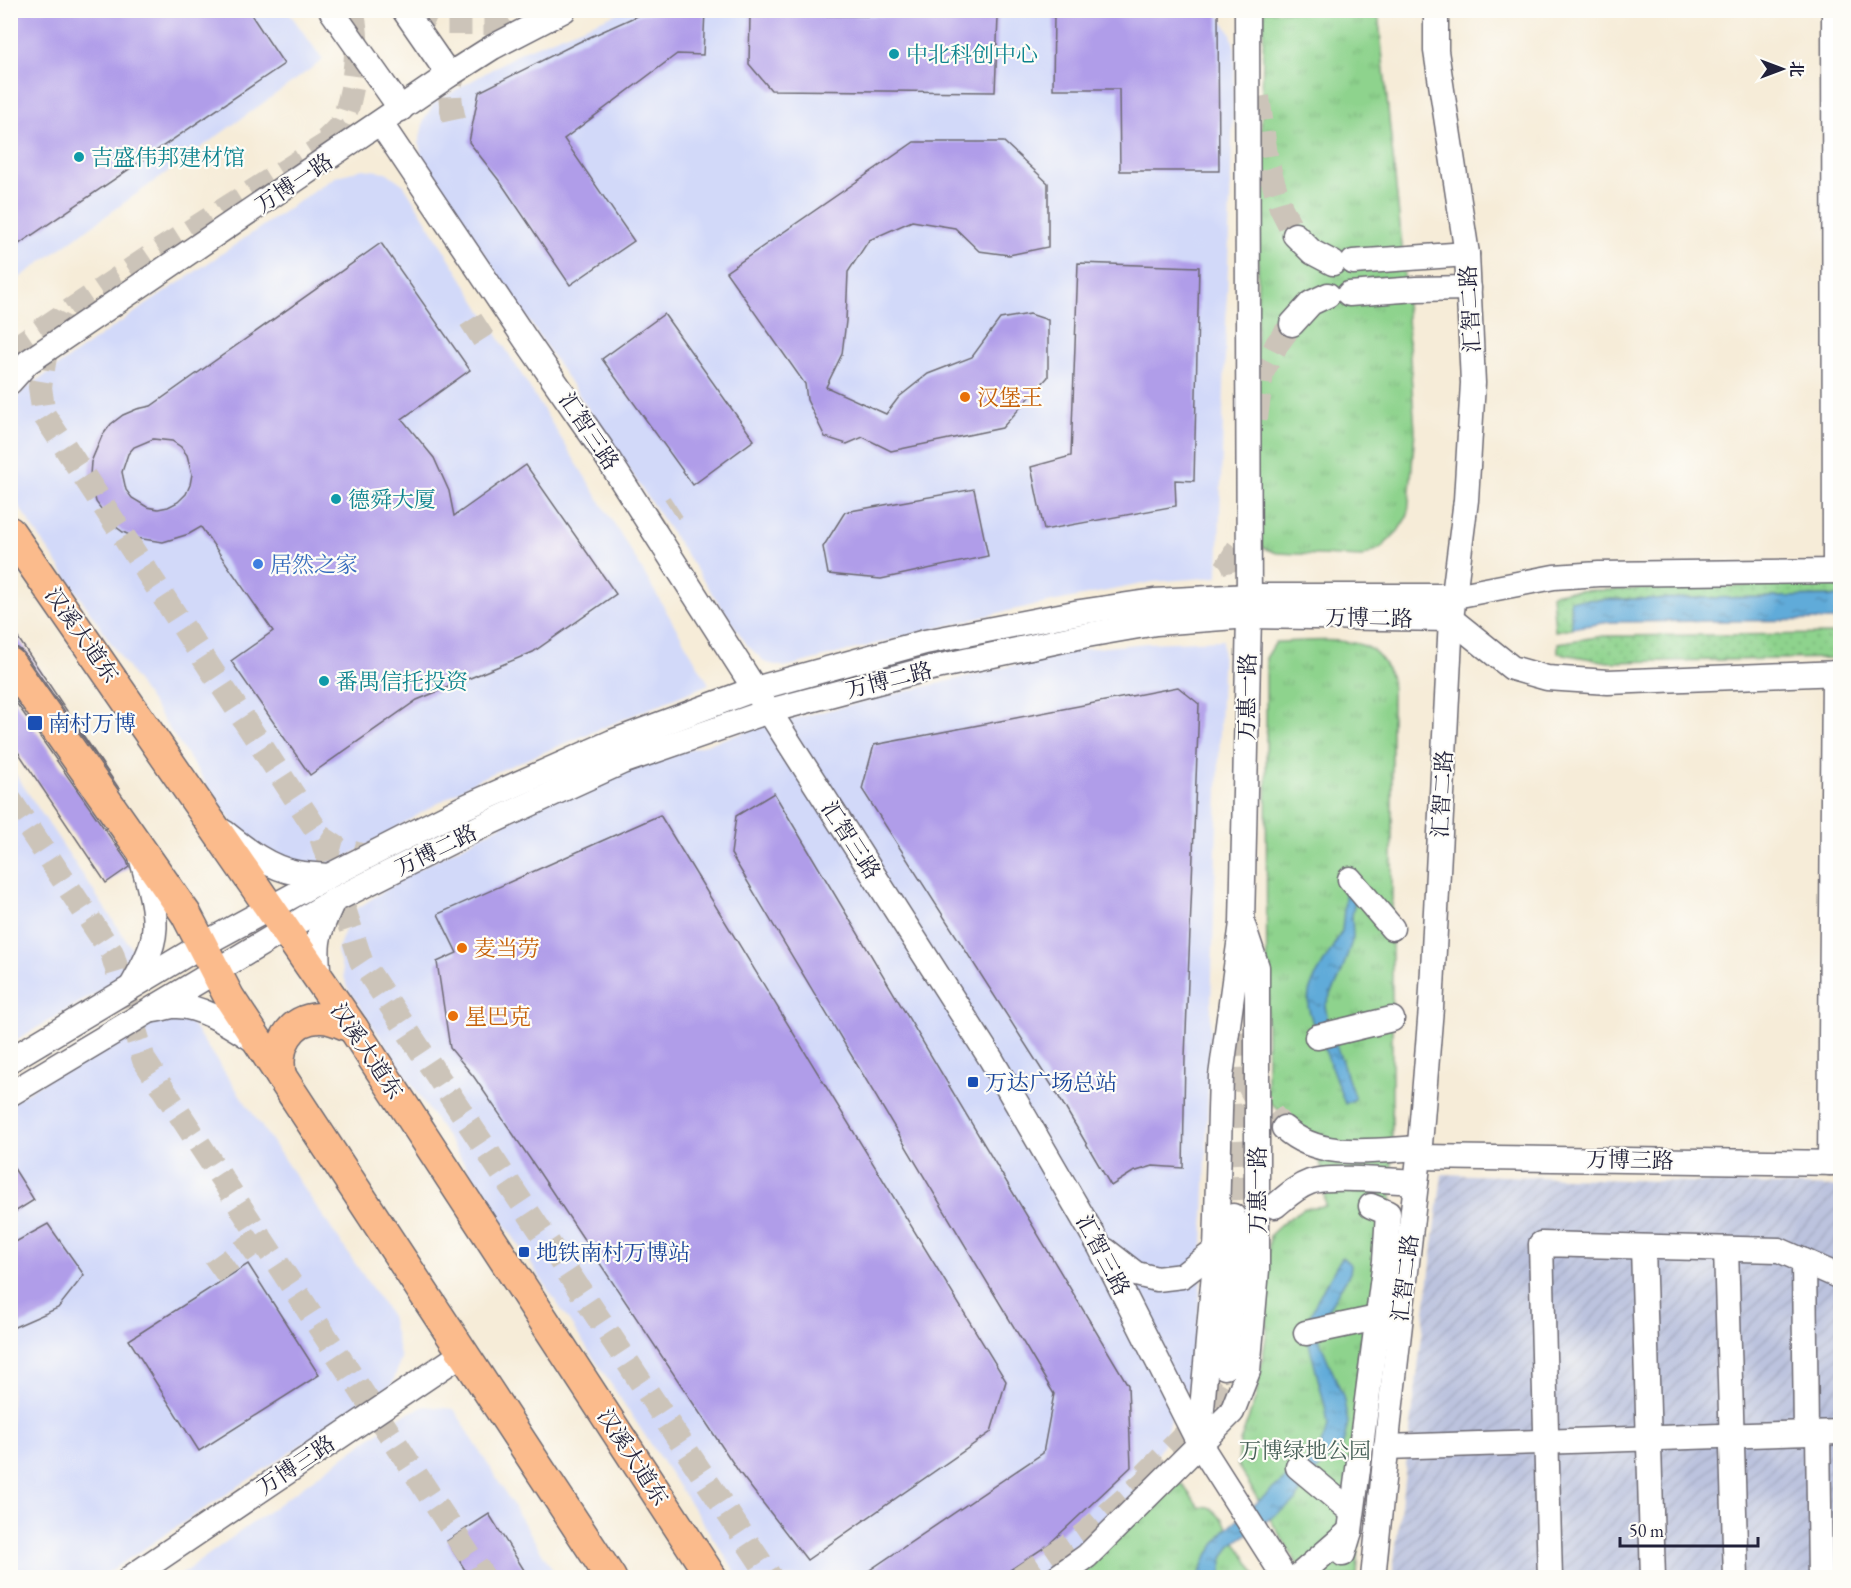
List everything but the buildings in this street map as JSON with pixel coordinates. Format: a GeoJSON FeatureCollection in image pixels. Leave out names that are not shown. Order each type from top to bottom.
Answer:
{"type":"FeatureCollection","features":[{"type":"Feature","properties":{"kind":"main road","name":"汉溪大道东"},"geometry":{"type":"LineString","coordinates":[[10,532],[353,1028],[712,1578]]}},
{"type":"Feature","properties":{"kind":"main road"},"geometry":{"type":"LineString","coordinates":[[10,663],[186,914],[229,997],[259,1044],[611,1578]]}},
{"type":"Feature","properties":{"kind":"main road"},"geometry":{"type":"LineString","coordinates":[[281,1076],[278,1062],[280,1051],[286,1037],[296,1025],[308,1019],[322,1018],[353,1028]]}},
{"type":"Feature","properties":{"kind":"street"},"geometry":{"type":"LineString","coordinates":[[331,10],[401,109]]}},
{"type":"Feature","properties":{"kind":"street"},"geometry":{"type":"LineString","coordinates":[[404,10],[450,75]]}},
{"type":"Feature","properties":{"kind":"street","name":"万博一路"},"geometry":{"type":"LineString","coordinates":[[10,382],[19,362],[381,124],[493,47],[564,10]]}},
{"type":"Feature","properties":{"kind":"street","name":"万惠一路"},"geometry":{"type":"LineString","coordinates":[[1199,1443],[1216,1250],[1221,1076],[1242,923],[1249,606],[1247,10]]}},
{"type":"Feature","properties":{"kind":"street","name":"汇智二路"},"geometry":{"type":"LineString","coordinates":[[1373,1578],[1419,1153],[1431,1008],[1453,607],[1466,500],[1473,383],[1467,254],[1436,51],[1436,10]]}},
{"type":"Feature","properties":{"kind":"street"},"geometry":{"type":"LineString","coordinates":[[1834,10],[1838,571]]}},
{"type":"Feature","properties":{"kind":"street","name":"汇智三路"},"geometry":{"type":"LineString","coordinates":[[381,124],[601,448],[991,1059],[1100,1247],[1199,1443],[1285,1578]]}},
{"type":"Feature","properties":{"kind":"street"},"geometry":{"type":"LineString","coordinates":[[1294,235],[1312,252],[1343,262],[1467,254]]}},
{"type":"Feature","properties":{"kind":"street"},"geometry":{"type":"LineString","coordinates":[[1292,324],[1311,303],[1339,295],[1416,289],[1469,288]]}},
{"type":"Feature","properties":{"kind":"street","name":"万博二路"},"geometry":{"type":"LineString","coordinates":[[10,1060],[132,986],[209,958],[278,919],[329,876],[465,807],[612,742],[755,689],[925,642],[1080,612],[1154,601],[1249,606],[1453,607],[1554,577],[1599,574],[1838,571]]}},
{"type":"Feature","properties":{"kind":"street","name":"万博二路"},"geometry":{"type":"LineString","coordinates":[[278,919],[333,901],[478,828],[622,762],[769,711],[927,669],[1087,635],[1249,606]]}},
{"type":"Feature","properties":{"kind":"street"},"geometry":{"type":"LineString","coordinates":[[1453,607],[1512,668],[1547,678],[1608,682],[1837,673],[1835,1163]]}},
{"type":"Feature","properties":{"kind":"street"},"geometry":{"type":"LineString","coordinates":[[211,822],[265,862],[295,873],[329,876]]}},
{"type":"Feature","properties":{"kind":"street"},"geometry":{"type":"LineString","coordinates":[[132,986],[153,943],[154,920],[152,900],[138,845]]}},
{"type":"Feature","properties":{"kind":"street"},"geometry":{"type":"LineString","coordinates":[[1350,879],[1392,928]]}},
{"type":"Feature","properties":{"kind":"street"},"geometry":{"type":"LineString","coordinates":[[319,979],[316,947],[321,926],[333,901]]}},
{"type":"Feature","properties":{"kind":"street"},"geometry":{"type":"LineString","coordinates":[[1225,1367],[1233,1279],[1233,1088],[1242,923]]}},
{"type":"Feature","properties":{"kind":"street","name":"万惠一路"},"geometry":{"type":"LineString","coordinates":[[1056,1578],[1087,1556],[1232,1412],[1248,1371],[1257,1270],[1257,967],[1242,923]]}},
{"type":"Feature","properties":{"kind":"street","name":"万博二路"},"geometry":{"type":"LineString","coordinates":[[10,1094],[146,1012],[209,958]]}},
{"type":"Feature","properties":{"kind":"street"},"geometry":{"type":"LineString","coordinates":[[146,1012],[175,1006],[196,1010],[224,1021],[259,1044]]}},
{"type":"Feature","properties":{"kind":"street"},"geometry":{"type":"LineString","coordinates":[[1317,1037],[1392,1019]]}},
{"type":"Feature","properties":{"kind":"street","name":"万博三路"},"geometry":{"type":"LineString","coordinates":[[1284,1128],[1312,1146],[1337,1151],[1835,1163]]}},
{"type":"Feature","properties":{"kind":"street"},"geometry":{"type":"LineString","coordinates":[[1275,1206],[1295,1189],[1312,1181],[1416,1182]]}},
{"type":"Feature","properties":{"kind":"street"},"geometry":{"type":"LineString","coordinates":[[1296,1578],[1348,1532],[1385,1261],[1388,1213],[1371,1206]]}},
{"type":"Feature","properties":{"kind":"street"},"geometry":{"type":"LineString","coordinates":[[1550,1578],[1541,1244],[1779,1250],[1840,1278]]}},
{"type":"Feature","properties":{"kind":"street"},"geometry":{"type":"LineString","coordinates":[[1100,1247],[1136,1274],[1157,1279],[1182,1276],[1216,1250]]}},
{"type":"Feature","properties":{"kind":"street"},"geometry":{"type":"LineString","coordinates":[[1642,1247],[1653,1578]]}},
{"type":"Feature","properties":{"kind":"street"},"geometry":{"type":"LineString","coordinates":[[1726,1249],[1736,1578]]}},
{"type":"Feature","properties":{"kind":"street"},"geometry":{"type":"LineString","coordinates":[[1804,1261],[1821,1433],[1820,1578]]}},
{"type":"Feature","properties":{"kind":"street"},"geometry":{"type":"LineString","coordinates":[[1313,1332],[1377,1318]]}},
{"type":"Feature","properties":{"kind":"street","name":"万博三路"},"geometry":{"type":"LineString","coordinates":[[130,1578],[463,1353]]}},
{"type":"Feature","properties":{"kind":"street"},"geometry":{"type":"LineString","coordinates":[[1386,1447],[1821,1433]]}},
{"type":"Feature","properties":{"kind":"street"},"geometry":{"type":"LineString","coordinates":[[1305,1473],[1348,1532]]}},
{"type":"Feature","properties":{"kind":"shaded area","name":"吉盛伟邦建材馆"},"geometry":{"type":"Polygon","coordinates":[[[11,11],[288,11],[323,60],[11,284],[11,11]]]}},
{"type":"Feature","properties":{"kind":"shaded area"},"geometry":{"type":"Polygon","coordinates":[[[623,11],[1212,11],[1220,16],[1231,34],[1235,49],[1218,577],[1152,582],[1002,612],[785,667],[766,663],[747,645],[422,162],[419,142],[424,120],[434,103],[523,51],[623,11]]]}},
{"type":"Feature","properties":{"kind":"shaded area"},"geometry":{"type":"Polygon","coordinates":[[[363,169],[386,172],[404,185],[631,551],[709,684],[479,779],[338,862],[319,867],[296,864],[251,842],[233,823],[11,495],[10,410],[21,392],[109,330],[335,177],[363,169]]]}},
{"type":"Feature","properties":{"kind":"shaded area"},"geometry":{"type":"Polygon","coordinates":[[[1223,640],[1203,1249],[1194,1378],[1171,1416],[1165,1439],[1135,1499],[1093,1541],[1036,1577],[739,1577],[347,987],[337,951],[352,912],[409,874],[576,786],[767,725],[1076,650],[1148,643],[1223,640]]]}},
{"type":"Feature","properties":{"kind":"shaded area"},"geometry":{"type":"Polygon","coordinates":[[[10,766],[136,955],[125,976],[11,1043],[10,766]]]}},
{"type":"Feature","properties":{"kind":"shaded area"},"geometry":{"type":"Polygon","coordinates":[[[175,1018],[191,1023],[391,1316],[401,1359],[392,1385],[101,1577],[11,1578],[11,1103],[123,1029],[175,1018]]]}},
{"type":"Feature","properties":{"kind":"shaded area"},"geometry":{"type":"Polygon","coordinates":[[[1442,1174],[1840,1187],[1840,1577],[1392,1578],[1442,1174]]]}},
{"type":"Feature","properties":{"kind":"shaded area"},"geometry":{"type":"Polygon","coordinates":[[[425,1406],[454,1409],[557,1577],[176,1578],[399,1417],[425,1406]]]}},
{"type":"Feature","properties":{"kind":"green space"},"geometry":{"type":"Polygon","coordinates":[[[1264,11],[1378,11],[1402,246],[1415,430],[1408,515],[1398,531],[1381,548],[1362,557],[1277,553],[1260,547],[1252,536],[1264,11]]]}},
{"type":"Feature","properties":{"kind":"green space"},"geometry":{"type":"Polygon","coordinates":[[[1840,583],[1840,596],[1570,600],[1572,628],[1555,631],[1552,594],[1568,591],[1840,583]]]}},
{"type":"Feature","properties":{"kind":"green space"},"geometry":{"type":"Polygon","coordinates":[[[1840,634],[1840,658],[1608,662],[1558,653],[1558,643],[1603,636],[1840,634]]]}},
{"type":"Feature","properties":{"kind":"green space","name":"万博绿地公园"},"geometry":{"type":"Polygon","coordinates":[[[1336,641],[1359,644],[1377,654],[1392,682],[1392,1258],[1360,1522],[1357,1577],[1305,1577],[1238,1466],[1240,1442],[1256,1397],[1267,1332],[1267,1267],[1270,1235],[1286,1220],[1305,1208],[1325,1206],[1323,1170],[1307,1134],[1267,1100],[1266,658],[1276,642],[1336,641]]]}},
{"type":"Feature","properties":{"kind":"green space","name":"万博绿地公园"},"geometry":{"type":"Polygon","coordinates":[[[1182,1484],[1199,1507],[1211,1508],[1223,1520],[1257,1577],[1075,1578],[1165,1486],[1182,1484]]]}},
{"type":"Feature","properties":{"kind":"water"},"geometry":{"type":"Polygon","coordinates":[[[1840,596],[1840,620],[1610,622],[1572,628],[1570,600],[1840,596]]]}},
{"type":"Feature","properties":{"kind":"water"},"geometry":{"type":"Polygon","coordinates":[[[1346,887],[1356,895],[1352,916],[1353,938],[1340,977],[1325,1006],[1329,1026],[1315,1031],[1308,1006],[1309,992],[1342,931],[1346,887]]]}},
{"type":"Feature","properties":{"kind":"water"},"geometry":{"type":"Polygon","coordinates":[[[1334,1039],[1355,1099],[1345,1104],[1322,1042],[1334,1039]]]}},
{"type":"Feature","properties":{"kind":"water"},"geometry":{"type":"Polygon","coordinates":[[[1342,1257],[1351,1265],[1350,1273],[1318,1325],[1320,1342],[1343,1396],[1348,1422],[1343,1444],[1304,1484],[1296,1501],[1231,1545],[1222,1560],[1222,1577],[1198,1578],[1206,1558],[1225,1530],[1314,1454],[1322,1442],[1328,1427],[1326,1410],[1305,1328],[1318,1298],[1342,1257]]]}},
{"type":"Feature","properties":{"kind":"tunnel"},"geometry":{"type":"LineString","coordinates":[[326,140],[342,122],[353,83],[356,35],[351,10]]}},
{"type":"Feature","properties":{"kind":"tunnel"},"geometry":{"type":"LineString","coordinates":[[414,10],[446,23],[486,23],[510,11]]}},
{"type":"Feature","properties":{"kind":"tunnel"},"geometry":{"type":"LineString","coordinates":[[491,36],[535,10]]}},
{"type":"Feature","properties":{"kind":"tunnel"},"geometry":{"type":"LineString","coordinates":[[454,120],[450,89],[454,75],[464,61]]}},
{"type":"Feature","properties":{"kind":"tunnel"},"geometry":{"type":"LineString","coordinates":[[1258,97],[1267,162],[1281,208],[1295,235]]}},
{"type":"Feature","properties":{"kind":"tunnel"},"geometry":{"type":"LineString","coordinates":[[10,351],[154,254],[349,130]]}},
{"type":"Feature","properties":{"kind":"tunnel"},"geometry":{"type":"LineString","coordinates":[[65,314],[46,351],[40,387],[44,415],[321,837],[361,961],[771,1578]]}},
{"type":"Feature","properties":{"kind":"tunnel"},"geometry":{"type":"LineString","coordinates":[[467,336],[501,314]]}},
{"type":"Feature","properties":{"kind":"tunnel"},"geometry":{"type":"LineString","coordinates":[[1256,419],[1262,373],[1277,344],[1292,324]]}},
{"type":"Feature","properties":{"kind":"tunnel"},"geometry":{"type":"LineString","coordinates":[[641,529],[676,506]]}},
{"type":"Feature","properties":{"kind":"tunnel"},"geometry":{"type":"LineString","coordinates":[[1222,552],[1233,563],[1236,571],[1237,611]]}},
{"type":"Feature","properties":{"kind":"tunnel"},"geometry":{"type":"LineString","coordinates":[[10,800],[112,953],[144,1060],[484,1578]]}},
{"type":"Feature","properties":{"kind":"tunnel"},"geometry":{"type":"LineString","coordinates":[[321,837],[339,849],[372,858],[381,854]]}},
{"type":"Feature","properties":{"kind":"tunnel"},"geometry":{"type":"LineString","coordinates":[[1233,1032],[1243,1240]]}},
{"type":"Feature","properties":{"kind":"tunnel"},"geometry":{"type":"LineString","coordinates":[[1249,1086],[1284,1128]]}},
{"type":"Feature","properties":{"kind":"tunnel"},"geometry":{"type":"LineString","coordinates":[[212,1273],[261,1238]]}},
{"type":"Feature","properties":{"kind":"tunnel"},"geometry":{"type":"LineString","coordinates":[[1195,1436],[1206,1424],[1229,1385],[1235,1347]]}},
{"type":"Feature","properties":{"kind":"tunnel"},"geometry":{"type":"LineString","coordinates":[[1145,1475],[1201,1419]]}},
{"type":"Feature","properties":{"kind":"tunnel"},"geometry":{"type":"LineString","coordinates":[[1020,1578],[1083,1535],[1161,1468]]}},
{"type":"Feature","properties":{"kind":"place","name":"中北科创中心"},"geometry":{"type":"Point","coordinates":[894,54]}},
{"type":"Feature","properties":{"kind":"place","name":"吉盛伟邦建材馆"},"geometry":{"type":"Point","coordinates":[79,157]}},
{"type":"Feature","properties":{"kind":"place","name":"汉堡王"},"geometry":{"type":"Point","coordinates":[965,397]}},
{"type":"Feature","properties":{"kind":"place","name":"德舜大厦"},"geometry":{"type":"Point","coordinates":[336,499]}},
{"type":"Feature","properties":{"kind":"place","name":"居然之家"},"geometry":{"type":"Point","coordinates":[258,564]}},
{"type":"Feature","properties":{"kind":"place","name":"番禺信托投资"},"geometry":{"type":"Point","coordinates":[324,681]}},
{"type":"Feature","properties":{"kind":"place","name":"南村万博"},"geometry":{"type":"Point","coordinates":[35,723]}},
{"type":"Feature","properties":{"kind":"place","name":"麦当劳"},"geometry":{"type":"Point","coordinates":[462,948]}},
{"type":"Feature","properties":{"kind":"place","name":"星巴克"},"geometry":{"type":"Point","coordinates":[453,1016]}},
{"type":"Feature","properties":{"kind":"place","name":"万达广场总站"},"geometry":{"type":"Point","coordinates":[973,1082]}},
{"type":"Feature","properties":{"kind":"place","name":"地铁南村万博站"},"geometry":{"type":"Point","coordinates":[524,1252]}}]}
